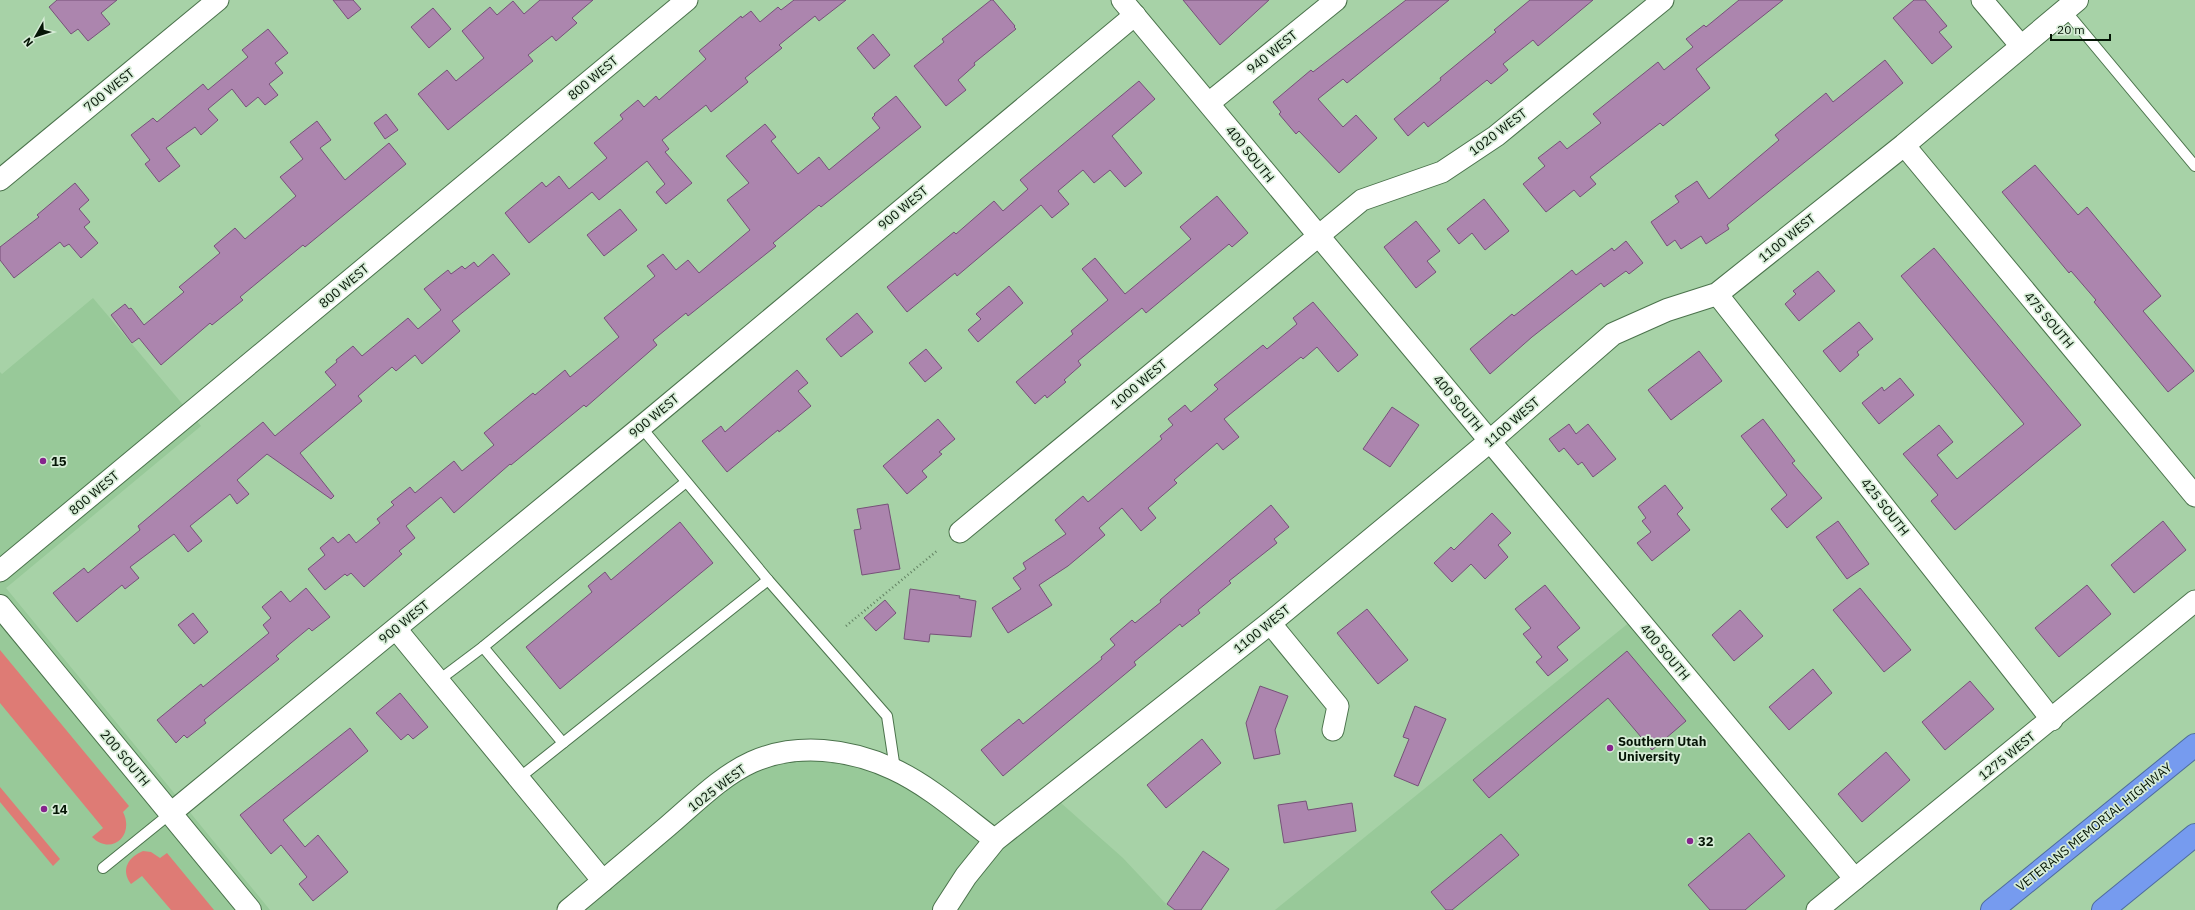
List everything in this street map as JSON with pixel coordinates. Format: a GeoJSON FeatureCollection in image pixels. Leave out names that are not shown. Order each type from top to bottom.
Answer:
{"type":"FeatureCollection","features":[{"type":"Feature","properties":{"kind":"highway","name":"VETERANS MEMORIAL HIGHWAY"},"geometry":{"type":"LineString","coordinates":[[1992,910],[2195,745]]}},
{"type":"Feature","properties":{"kind":"highway"},"geometry":{"type":"LineString","coordinates":[[2103,910],[2195,835]]}},
{"type":"Feature","properties":{"kind":"street","name":"700 WEST"},"geometry":{"type":"LineString","coordinates":[[0,180],[218,0]]}},
{"type":"Feature","properties":{"kind":"street","name":"800 WEST"},"geometry":{"type":"LineString","coordinates":[[0,571],[687,0]]}},
{"type":"Feature","properties":{"kind":"street","name":"940 WEST"},"geometry":{"type":"LineString","coordinates":[[1209,104],[1336,0]]}},
{"type":"Feature","properties":{"kind":"street","name":"1020 WEST"},"geometry":{"type":"LineString","coordinates":[[1318,236],[1362,200],[1442,172],[1496,136],[1663,0]]}},
{"type":"Feature","properties":{"kind":"street"},"geometry":{"type":"LineString","coordinates":[[1982,0],[2021,46]]}},
{"type":"Feature","properties":{"kind":"street","name":"1100 WEST"},"geometry":{"type":"LineString","coordinates":[[944,910],[966,876],[995,840],[1270,623],[1490,441],[1614,334],[1667,310],[1717,294],[1904,145],[2071,5]]}},
{"type":"Feature","properties":{"kind":"street","name":"400 SOUTH"},"geometry":{"type":"LineString","coordinates":[[1129,8],[1855,880]]}},
{"type":"Feature","properties":{"kind":"street","name":"900 WEST"},"geometry":{"type":"LineString","coordinates":[[171,813],[641,427],[1129,8]]}},
{"type":"Feature","properties":{"kind":"street","name":"475 SOUTH"},"geometry":{"type":"LineString","coordinates":[[1904,145],[2195,496]]}},
{"type":"Feature","properties":{"kind":"street","name":"1000 WEST"},"geometry":{"type":"LineString","coordinates":[[960,532],[1318,236]]}},
{"type":"Feature","properties":{"kind":"street","name":"425 SOUTH"},"geometry":{"type":"LineString","coordinates":[[1717,294],[2052,720]]}},
{"type":"Feature","properties":{"kind":"street","name":"1275 WEST"},"geometry":{"type":"LineString","coordinates":[[1817,910],[2052,720],[2195,601]]}},
{"type":"Feature","properties":{"kind":"street","name":"200 SOUTH"},"geometry":{"type":"LineString","coordinates":[[0,606],[250,910]]}},
{"type":"Feature","properties":{"kind":"street"},"geometry":{"type":"LineString","coordinates":[[1270,623],[1338,706],[1333,730]]}},
{"type":"Feature","properties":{"kind":"street"},"geometry":{"type":"LineString","coordinates":[[396,629],[603,881]]}},
{"type":"Feature","properties":{"kind":"street","name":"1025 WEST"},"geometry":{"type":"LineString","coordinates":[[568,910],[719,783],[752,762],[786,751],[833,751],[867,758],[894,770],[929,790],[995,840]]}},
{"type":"Feature","properties":{"kind":"lane"},"geometry":{"type":"LineString","coordinates":[[2071,5],[2195,166]]}},
{"type":"Feature","properties":{"kind":"lane"},"geometry":{"type":"LineString","coordinates":[[641,427],[768,580],[887,716],[894,770]]}},
{"type":"Feature","properties":{"kind":"lane"},"geometry":{"type":"LineString","coordinates":[[439,680],[483,647],[686,482]]}},
{"type":"Feature","properties":{"kind":"lane"},"geometry":{"type":"LineString","coordinates":[[519,778],[768,580]]}},
{"type":"Feature","properties":{"kind":"lane"},"geometry":{"type":"LineString","coordinates":[[483,647],[562,744]]}},
{"type":"Feature","properties":{"kind":"lane"},"geometry":{"type":"LineString","coordinates":[[103,868],[171,813]]}},
{"type":"Feature","properties":{"kind":"path"},"geometry":{"type":"LineString","coordinates":[[846,626],[938,550]]}},
{"type":"Feature","properties":{"kind":"shaded area"},"geometry":{"type":"Polygon","coordinates":[[[93,298],[201,426],[6,588],[270,910],[0,910],[0,372],[2,374],[93,298]]]}},
{"type":"Feature","properties":{"kind":"shaded area","name":"Southern Utah University"},"geometry":{"type":"Polygon","coordinates":[[[1636,617],[1855,879],[1817,910],[1275,910],[1636,617]]]}},
{"type":"Feature","properties":{"kind":"shaded area"},"geometry":{"type":"Polygon","coordinates":[[[0,650],[129,806],[123,812],[126,821],[126,829],[119,841],[113,844],[107,844],[99,842],[92,837],[103,828],[0,703],[0,650]]]}},
{"type":"Feature","properties":{"kind":"shaded area"},"geometry":{"type":"Polygon","coordinates":[[[867,758],[995,840],[1052,795],[1123,858],[1167,905],[1175,910],[568,910],[752,762],[867,758]]]}},
{"type":"Feature","properties":{"kind":"shaded area"},"geometry":{"type":"Polygon","coordinates":[[[0,787],[60,859],[53,866],[0,802],[0,787]]]}},
{"type":"Feature","properties":{"kind":"shaded area"},"geometry":{"type":"Polygon","coordinates":[[[143,851],[151,852],[160,858],[167,853],[214,910],[171,910],[142,876],[131,884],[126,873],[126,869],[130,860],[143,851]]]}},
{"type":"Feature","properties":{"kind":"building"},"geometry":{"type":"Polygon","coordinates":[[[57,0],[117,0],[101,13],[110,24],[88,41],[78,29],[71,34],[49,7],[57,0]]]}},
{"type":"Feature","properties":{"kind":"building"},"geometry":{"type":"Polygon","coordinates":[[[333,0],[353,0],[361,9],[348,19],[333,0]]]}},
{"type":"Feature","properties":{"kind":"building"},"geometry":{"type":"Polygon","coordinates":[[[540,0],[593,0],[572,18],[577,23],[556,41],[552,36],[528,55],[533,61],[448,130],[418,94],[447,70],[456,81],[484,58],[462,31],[490,7],[497,15],[513,1],[524,14],[540,0]]]}},
{"type":"Feature","properties":{"kind":"building"},"geometry":{"type":"Polygon","coordinates":[[[794,0],[846,0],[819,21],[815,16],[779,45],[782,48],[745,78],[748,82],[711,112],[706,105],[662,140],[669,149],[665,152],[692,183],[666,204],[656,192],[665,184],[647,161],[599,200],[592,192],[529,243],[505,213],[542,182],[546,187],[559,176],[569,189],[607,158],[594,143],[623,119],[620,115],[638,100],[644,107],[656,96],[659,100],[706,59],[699,51],[741,16],[742,18],[751,11],[760,22],[778,7],[781,10],[794,0]]]}},
{"type":"Feature","properties":{"kind":"building"},"geometry":{"type":"Polygon","coordinates":[[[991,0],[993,0],[1016,29],[974,63],[975,65],[958,80],[966,90],[946,106],[914,66],[944,42],[942,39],[991,0]]]}},
{"type":"Feature","properties":{"kind":"building"},"geometry":{"type":"Polygon","coordinates":[[[1183,0],[1269,0],[1220,45],[1183,0]]]}},
{"type":"Feature","properties":{"kind":"building"},"geometry":{"type":"Polygon","coordinates":[[[1406,0],[1449,0],[1347,83],[1343,79],[1318,99],[1343,127],[1356,115],[1377,138],[1339,173],[1299,131],[1296,134],[1279,114],[1281,112],[1273,102],[1311,70],[1313,72],[1406,0]]]}},
{"type":"Feature","properties":{"kind":"building"},"geometry":{"type":"Polygon","coordinates":[[[1530,0],[1593,0],[1538,46],[1533,40],[1503,64],[1508,70],[1491,84],[1487,80],[1428,127],[1424,122],[1408,136],[1394,119],[1441,80],[1440,78],[1496,32],[1494,30],[1530,0]]]}},
{"type":"Feature","properties":{"kind":"building"},"geometry":{"type":"Polygon","coordinates":[[[1739,0],[1783,0],[1696,69],[1710,88],[1663,126],[1660,123],[1590,177],[1596,184],[1580,197],[1574,190],[1546,212],[1523,184],[1545,166],[1538,158],[1560,141],[1567,149],[1601,123],[1593,114],[1658,62],[1664,70],[1693,47],[1686,39],[1704,25],[1706,27],[1739,0]]]}},
{"type":"Feature","properties":{"kind":"building"},"geometry":{"type":"Polygon","coordinates":[[[1914,0],[1925,0],[1947,26],[1939,32],[1952,47],[1932,64],[1893,18],[1914,0]]]}},
{"type":"Feature","properties":{"kind":"building"},"geometry":{"type":"Polygon","coordinates":[[[433,8],[451,29],[429,48],[411,27],[433,8]]]}},
{"type":"Feature","properties":{"kind":"building"},"geometry":{"type":"Polygon","coordinates":[[[268,29],[288,53],[275,63],[283,73],[269,84],[278,95],[265,105],[258,97],[246,107],[232,89],[208,109],[218,120],[201,135],[195,127],[166,148],[180,166],[159,182],[145,164],[150,160],[131,135],[153,118],[157,122],[203,84],[208,90],[248,57],[242,50],[268,29]]]}},
{"type":"Feature","properties":{"kind":"building"},"geometry":{"type":"Polygon","coordinates":[[[873,34],[890,55],[874,69],[857,48],[873,34]]]}},
{"type":"Feature","properties":{"kind":"building"},"geometry":{"type":"Polygon","coordinates":[[[1885,60],[1903,83],[1727,225],[1729,229],[1706,244],[1701,236],[1681,249],[1675,240],[1667,246],[1651,222],[1679,202],[1675,196],[1697,181],[1709,199],[1779,140],[1775,135],[1826,93],[1833,102],[1885,60]]]}},
{"type":"Feature","properties":{"kind":"building"},"geometry":{"type":"Polygon","coordinates":[[[1139,81],[1155,99],[1112,136],[1142,173],[1125,187],[1110,170],[1094,183],[1083,170],[1058,191],[1069,204],[1052,218],[1041,205],[957,276],[955,273],[907,312],[887,287],[954,232],[956,234],[994,201],[1003,211],[1028,189],[1020,180],[1139,81]]]}},
{"type":"Feature","properties":{"kind":"building"},"geometry":{"type":"Polygon","coordinates":[[[896,96],[921,127],[821,207],[819,205],[773,243],[776,246],[688,316],[686,313],[653,340],[657,345],[586,407],[584,405],[511,465],[510,464],[454,513],[441,497],[406,526],[415,538],[399,551],[402,554],[364,587],[351,573],[347,576],[345,574],[325,590],[308,569],[325,555],[320,548],[333,537],[338,543],[349,534],[356,543],[380,523],[377,519],[394,505],[391,502],[410,487],[415,493],[454,461],[462,471],[494,445],[484,433],[533,393],[535,395],[565,370],[570,377],[619,337],[604,318],[655,276],[647,266],[663,254],[676,270],[688,260],[699,273],[750,230],[727,200],[749,183],[726,156],[765,124],[776,137],[771,141],[798,174],[819,157],[829,170],[880,128],[872,118],[875,115],[874,114],[896,96]]]}},
{"type":"Feature","properties":{"kind":"building"},"geometry":{"type":"Polygon","coordinates":[[[386,114],[398,130],[385,139],[374,123],[386,114]]]}},
{"type":"Feature","properties":{"kind":"building"},"geometry":{"type":"Polygon","coordinates":[[[317,121],[331,140],[320,148],[345,180],[389,143],[406,164],[305,247],[303,245],[240,297],[243,300],[212,325],[210,323],[161,365],[139,338],[132,343],[111,315],[125,304],[129,309],[131,308],[144,325],[184,292],[179,287],[220,253],[214,246],[235,228],[245,239],[296,196],[280,177],[303,159],[290,142],[317,121]]]}},
{"type":"Feature","properties":{"kind":"building"},"geometry":{"type":"Polygon","coordinates":[[[2035,165],[2078,215],[2087,207],[2161,296],[2143,311],[2194,371],[2168,392],[2094,302],[2096,300],[2071,271],[2069,273],[2002,192],[2035,165]]]}},
{"type":"Feature","properties":{"kind":"building"},"geometry":{"type":"Polygon","coordinates":[[[75,183],[89,200],[79,209],[90,222],[84,227],[98,243],[81,258],[69,244],[64,247],[60,242],[14,278],[0,260],[0,247],[39,217],[37,215],[75,183]]]}},
{"type":"Feature","properties":{"kind":"building"},"geometry":{"type":"Polygon","coordinates":[[[1217,196],[1248,233],[1232,247],[1229,244],[1146,313],[1142,308],[1078,361],[1081,365],[1064,380],[1066,382],[1047,398],[1045,395],[1035,404],[1016,382],[1073,334],[1071,331],[1108,300],[1082,269],[1095,258],[1125,294],[1191,239],[1180,227],[1217,196]]]}},
{"type":"Feature","properties":{"kind":"building"},"geometry":{"type":"Polygon","coordinates":[[[1484,199],[1509,231],[1485,250],[1472,233],[1459,244],[1447,229],[1484,199]]]}},
{"type":"Feature","properties":{"kind":"building"},"geometry":{"type":"Polygon","coordinates":[[[620,209],[637,230],[604,256],[587,235],[620,209]]]}},
{"type":"Feature","properties":{"kind":"building"},"geometry":{"type":"Polygon","coordinates":[[[1416,221],[1440,251],[1427,261],[1436,272],[1416,288],[1384,247],[1416,221]]]}},
{"type":"Feature","properties":{"kind":"building"},"geometry":{"type":"Polygon","coordinates":[[[1626,241],[1643,263],[1629,274],[1626,271],[1604,287],[1601,283],[1532,337],[1490,374],[1470,349],[1512,314],[1514,316],[1572,270],[1576,275],[1612,248],[1614,251],[1626,241]]]}},
{"type":"Feature","properties":{"kind":"building"},"geometry":{"type":"Polygon","coordinates":[[[1934,248],[2081,425],[1955,530],[1931,501],[1938,495],[1903,454],[1939,425],[1953,442],[1937,455],[1957,479],[2024,424],[1901,276],[1934,248]]]}},
{"type":"Feature","properties":{"kind":"building"},"geometry":{"type":"Polygon","coordinates":[[[493,254],[510,274],[452,321],[460,331],[422,364],[415,355],[396,371],[392,367],[358,396],[362,401],[300,453],[334,496],[331,499],[267,454],[237,480],[249,494],[237,504],[230,494],[190,526],[202,541],[188,552],[174,534],[130,567],[139,578],[125,589],[122,585],[77,622],[53,593],[84,568],[88,573],[140,530],[138,526],[263,422],[275,436],[336,385],[325,372],[337,362],[336,360],[353,346],[362,356],[408,318],[418,329],[441,310],[424,289],[448,270],[451,274],[462,266],[465,269],[474,262],[478,267],[493,254]]]}},
{"type":"Feature","properties":{"kind":"building"},"geometry":{"type":"Polygon","coordinates":[[[1818,271],[1835,291],[1799,321],[1785,304],[1796,294],[1793,291],[1818,271]]]}},
{"type":"Feature","properties":{"kind":"building"},"geometry":{"type":"Polygon","coordinates":[[[1009,286],[1023,303],[978,342],[968,330],[981,319],[976,314],[1009,286]]]}},
{"type":"Feature","properties":{"kind":"building"},"geometry":{"type":"Polygon","coordinates":[[[1313,302],[1358,355],[1338,372],[1317,347],[1303,359],[1301,357],[1224,419],[1239,437],[1223,450],[1217,443],[1174,480],[1177,483],[1148,508],[1156,518],[1141,531],[1122,508],[1099,528],[1105,535],[1068,566],[1039,585],[1052,605],[1008,633],[992,608],[1021,589],[1013,578],[1026,569],[1023,563],[1066,534],[1055,520],[1083,496],[1088,502],[1162,439],[1160,436],[1173,425],[1168,419],[1185,405],[1191,412],[1218,389],[1214,385],[1263,345],[1267,349],[1297,324],[1293,318],[1313,302]]]}},
{"type":"Feature","properties":{"kind":"building"},"geometry":{"type":"Polygon","coordinates":[[[857,313],[873,332],[841,357],[826,339],[857,313]]]}},
{"type":"Feature","properties":{"kind":"building"},"geometry":{"type":"Polygon","coordinates":[[[1859,322],[1873,339],[1857,352],[1859,355],[1840,372],[1823,351],[1859,322]]]}},
{"type":"Feature","properties":{"kind":"building"},"geometry":{"type":"Polygon","coordinates":[[[926,349],[942,368],[925,382],[909,363],[926,349]]]}},
{"type":"Feature","properties":{"kind":"building"},"geometry":{"type":"Polygon","coordinates":[[[1699,351],[1722,381],[1671,420],[1648,390],[1699,351]]]}},
{"type":"Feature","properties":{"kind":"building"},"geometry":{"type":"Polygon","coordinates":[[[797,370],[808,383],[798,391],[811,406],[779,432],[778,430],[727,472],[702,441],[721,426],[725,432],[797,370]]]}},
{"type":"Feature","properties":{"kind":"building"},"geometry":{"type":"Polygon","coordinates":[[[1900,378],[1914,395],[1879,424],[1862,403],[1882,387],[1884,391],[1900,378]]]}},
{"type":"Feature","properties":{"kind":"building"},"geometry":{"type":"Polygon","coordinates":[[[1392,407],[1419,425],[1390,467],[1363,449],[1392,407]]]}},
{"type":"Feature","properties":{"kind":"building"},"geometry":{"type":"Polygon","coordinates":[[[938,419],[955,439],[939,452],[942,454],[922,471],[927,477],[907,494],[883,466],[938,419]]]}},
{"type":"Feature","properties":{"kind":"building"},"geometry":{"type":"Polygon","coordinates":[[[1763,419],[1795,461],[1792,463],[1822,498],[1787,528],[1771,509],[1787,495],[1741,436],[1763,419]]]}},
{"type":"Feature","properties":{"kind":"building"},"geometry":{"type":"Polygon","coordinates":[[[1569,424],[1576,434],[1588,424],[1616,459],[1593,477],[1582,462],[1578,465],[1564,448],[1559,452],[1549,439],[1569,424]]]}},
{"type":"Feature","properties":{"kind":"building"},"geometry":{"type":"Polygon","coordinates":[[[1665,485],[1683,508],[1677,514],[1690,530],[1652,561],[1637,543],[1651,532],[1642,521],[1646,518],[1638,507],[1665,485]]]}},
{"type":"Feature","properties":{"kind":"building"},"geometry":{"type":"Polygon","coordinates":[[[888,504],[900,569],[862,575],[854,530],[861,529],[857,509],[888,504]]]}},
{"type":"Feature","properties":{"kind":"building"},"geometry":{"type":"Polygon","coordinates":[[[1271,505],[1289,527],[1274,539],[1277,543],[1229,581],[1231,583],[1198,610],[1200,613],[1182,627],[1180,624],[1134,662],[1136,665],[1003,776],[981,750],[1019,719],[1023,724],[1102,659],[1101,657],[1115,645],[1110,639],[1132,620],[1135,623],[1161,602],[1160,600],[1271,505]]]}},
{"type":"Feature","properties":{"kind":"building"},"geometry":{"type":"Polygon","coordinates":[[[1492,513],[1511,533],[1498,545],[1508,557],[1485,579],[1471,564],[1452,582],[1434,563],[1451,547],[1454,550],[1492,513]]]}},
{"type":"Feature","properties":{"kind":"building"},"geometry":{"type":"Polygon","coordinates":[[[1838,521],[1869,564],[1847,579],[1816,537],[1838,521]]]}},
{"type":"Feature","properties":{"kind":"building"},"geometry":{"type":"Polygon","coordinates":[[[2163,521],[2186,550],[2134,593],[2111,565],[2163,521]]]}},
{"type":"Feature","properties":{"kind":"building"},"geometry":{"type":"Polygon","coordinates":[[[680,522],[713,563],[560,689],[526,647],[592,592],[588,586],[605,572],[611,580],[680,522]]]}},
{"type":"Feature","properties":{"kind":"building"},"geometry":{"type":"Polygon","coordinates":[[[1545,585],[1580,628],[1557,647],[1568,660],[1548,676],[1536,662],[1542,657],[1523,634],[1531,628],[1515,609],[1545,585]]]}},
{"type":"Feature","properties":{"kind":"building"},"geometry":{"type":"Polygon","coordinates":[[[2087,585],[2111,614],[2059,657],[2035,628],[2087,585]]]}},
{"type":"Feature","properties":{"kind":"building"},"geometry":{"type":"Polygon","coordinates":[[[306,588],[330,617],[312,631],[309,628],[276,656],[279,659],[204,720],[206,723],[187,738],[184,735],[176,743],[157,720],[201,684],[203,687],[269,633],[263,625],[271,618],[262,607],[281,591],[290,602],[306,588]]]}},
{"type":"Feature","properties":{"kind":"building"},"geometry":{"type":"Polygon","coordinates":[[[1860,588],[1911,650],[1884,672],[1833,610],[1860,588]]]}},
{"type":"Feature","properties":{"kind":"building"},"geometry":{"type":"Polygon","coordinates":[[[910,589],[960,596],[959,598],[976,601],[971,637],[930,634],[929,642],[904,639],[910,589]]]}},
{"type":"Feature","properties":{"kind":"building"},"geometry":{"type":"Polygon","coordinates":[[[885,600],[896,613],[876,631],[864,618],[885,600]]]}},
{"type":"Feature","properties":{"kind":"building"},"geometry":{"type":"Polygon","coordinates":[[[1367,609],[1408,660],[1378,684],[1337,633],[1367,609]]]}},
{"type":"Feature","properties":{"kind":"building"},"geometry":{"type":"Polygon","coordinates":[[[1740,610],[1763,636],[1734,661],[1712,635],[1740,610]]]}},
{"type":"Feature","properties":{"kind":"building"},"geometry":{"type":"Polygon","coordinates":[[[193,613],[208,632],[194,644],[178,625],[193,613]]]}},
{"type":"Feature","properties":{"kind":"building"},"geometry":{"type":"Polygon","coordinates":[[[1627,651],[1686,721],[1652,750],[1608,698],[1489,798],[1473,780],[1627,651]]]}},
{"type":"Feature","properties":{"kind":"building"},"geometry":{"type":"Polygon","coordinates":[[[1813,669],[1832,693],[1789,730],[1769,707],[1813,669]]]}},
{"type":"Feature","properties":{"kind":"building"},"geometry":{"type":"Polygon","coordinates":[[[1970,681],[1994,709],[1945,750],[1922,722],[1970,681]]]}},
{"type":"Feature","properties":{"kind":"building"},"geometry":{"type":"Polygon","coordinates":[[[1260,686],[1288,696],[1275,730],[1280,754],[1254,759],[1246,723],[1260,686]]]}},
{"type":"Feature","properties":{"kind":"building"},"geometry":{"type":"Polygon","coordinates":[[[400,693],[428,727],[413,739],[408,734],[401,740],[376,713],[400,693]]]}},
{"type":"Feature","properties":{"kind":"building"},"geometry":{"type":"Polygon","coordinates":[[[1415,706],[1446,719],[1418,786],[1394,776],[1409,739],[1403,737],[1415,706]]]}},
{"type":"Feature","properties":{"kind":"building"},"geometry":{"type":"Polygon","coordinates":[[[350,728],[368,751],[283,820],[305,847],[318,835],[348,872],[313,901],[299,884],[307,877],[281,845],[271,854],[240,815],[350,728]]]}},
{"type":"Feature","properties":{"kind":"building"},"geometry":{"type":"Polygon","coordinates":[[[1202,739],[1221,763],[1166,808],[1147,785],[1202,739]]]}},
{"type":"Feature","properties":{"kind":"building"},"geometry":{"type":"Polygon","coordinates":[[[1886,752],[1910,780],[1862,822],[1838,794],[1886,752]]]}},
{"type":"Feature","properties":{"kind":"building"},"geometry":{"type":"Polygon","coordinates":[[[1306,801],[1308,810],[1352,803],[1356,831],[1284,843],[1278,805],[1306,801]]]}},
{"type":"Feature","properties":{"kind":"building"},"geometry":{"type":"Polygon","coordinates":[[[1749,833],[1785,876],[1745,910],[1710,910],[1688,885],[1749,833]]]}},
{"type":"Feature","properties":{"kind":"building"},"geometry":{"type":"Polygon","coordinates":[[[1501,834],[1519,855],[1452,910],[1446,910],[1431,892],[1501,834]]]}},
{"type":"Feature","properties":{"kind":"building"},"geometry":{"type":"Polygon","coordinates":[[[1203,851],[1229,869],[1201,910],[1175,910],[1167,904],[1203,851]]]}},
{"type":"Feature","properties":{"kind":"place","name":"15"},"geometry":{"type":"Point","coordinates":[43,461]}},
{"type":"Feature","properties":{"kind":"place","name":"Southern Utah University"},"geometry":{"type":"Point","coordinates":[1610,748]}},
{"type":"Feature","properties":{"kind":"place","name":"14"},"geometry":{"type":"Point","coordinates":[44,809]}},
{"type":"Feature","properties":{"kind":"place","name":"32"},"geometry":{"type":"Point","coordinates":[1690,841]}}]}
